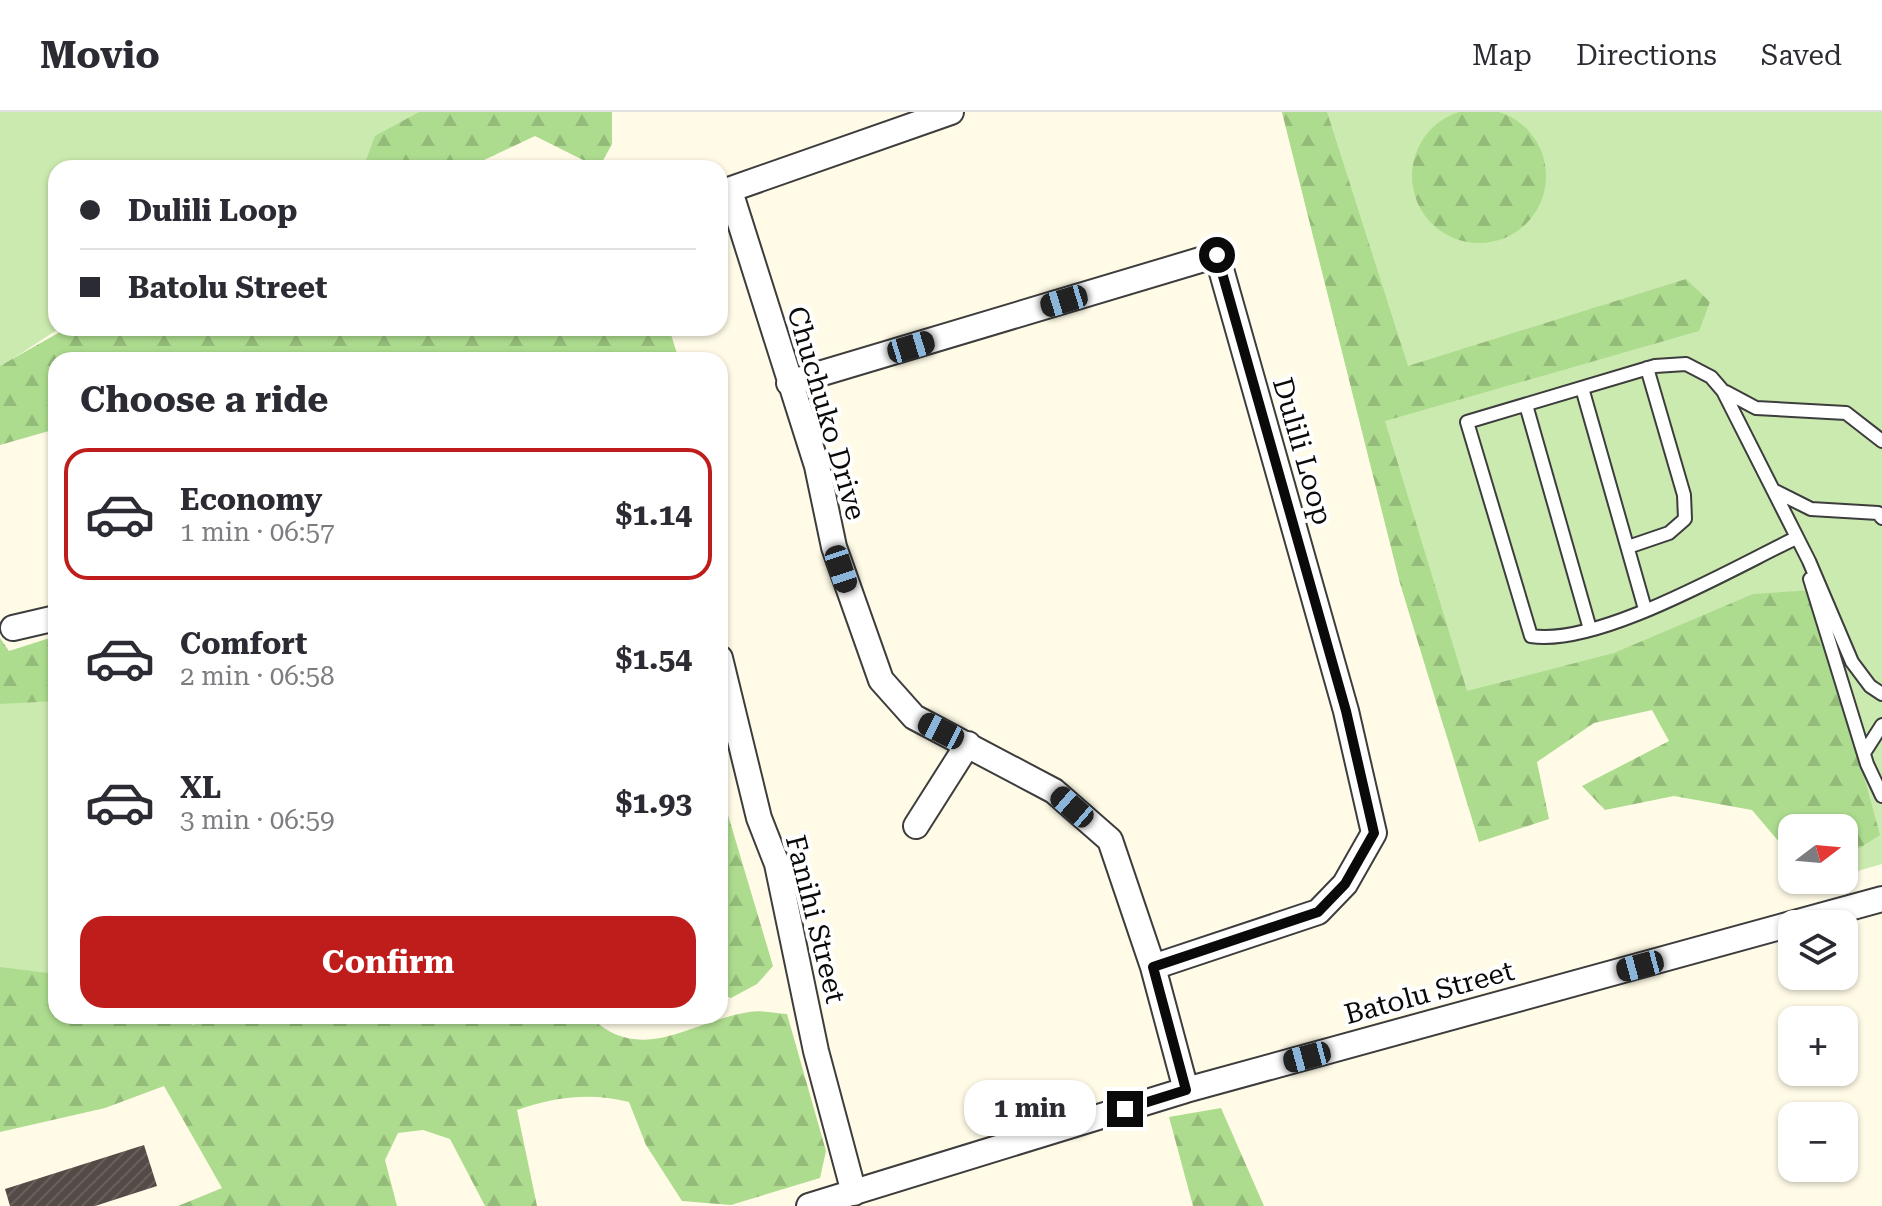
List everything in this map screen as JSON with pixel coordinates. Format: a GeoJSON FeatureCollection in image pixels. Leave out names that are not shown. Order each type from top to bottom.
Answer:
{"type":"FeatureCollection","features":[{"type":"Feature","properties":{"kind":"street"},"geometry":{"type":"LineString","coordinates":[[728,191],[951,112]]}},
{"type":"Feature","properties":{"kind":"street","name":"Chuchuko Drive"},"geometry":{"type":"LineString","coordinates":[[728,201],[817,466],[834,547],[881,680],[914,717],[1054,791],[1110,840],[1153,967],[1186,1090]]}},
{"type":"Feature","properties":{"kind":"street","name":"Dulili Loop"},"geometry":{"type":"LineString","coordinates":[[789,383],[1149,272],[1217,255],[1346,711],[1374,833],[1345,884],[1318,912],[1153,967]]}},
{"type":"Feature","properties":{"kind":"street"},"geometry":{"type":"LineString","coordinates":[[13,628],[48,620]]}},
{"type":"Feature","properties":{"kind":"street","name":"Fanihi Street"},"geometry":{"type":"LineString","coordinates":[[728,691],[759,818],[777,864],[816,1051],[854,1193]]}},
{"type":"Feature","properties":{"kind":"street"},"geometry":{"type":"LineString","coordinates":[[916,826],[968,744]]}},
{"type":"Feature","properties":{"kind":"street","name":"Batolu Street"},"geometry":{"type":"LineString","coordinates":[[809,1206],[1186,1090],[1882,899]]}},
{"type":"Feature","properties":{"kind":"lane"},"geometry":{"type":"LineString","coordinates":[[1794,532],[1645,609],[1553,639],[1531,636],[1467,422],[1647,368],[1686,364],[1711,377],[1723,391],[1794,532],[1852,662],[1870,686],[1882,694]]}},
{"type":"Feature","properties":{"kind":"lane"},"geometry":{"type":"LineString","coordinates":[[1628,547],[1669,533],[1685,519],[1684,495],[1647,368]]}},
{"type":"Feature","properties":{"kind":"lane"},"geometry":{"type":"LineString","coordinates":[[1582,388],[1645,609]]}},
{"type":"Feature","properties":{"kind":"lane"},"geometry":{"type":"LineString","coordinates":[[1723,391],[1756,408],[1846,413],[1882,441]]}},
{"type":"Feature","properties":{"kind":"lane"},"geometry":{"type":"LineString","coordinates":[[1526,405],[1590,629]]}},
{"type":"Feature","properties":{"kind":"lane"},"geometry":{"type":"LineString","coordinates":[[1773,490],[1811,509],[1878,513],[1882,518]]}},
{"type":"Feature","properties":{"kind":"lane"},"geometry":{"type":"LineString","coordinates":[[1794,532],[1864,753],[1882,796]]}},
{"type":"Feature","properties":{"kind":"lane"},"geometry":{"type":"LineString","coordinates":[[1864,753],[1882,725]]}},
{"type":"Feature","properties":{"kind":"green space"},"geometry":{"type":"Polygon","coordinates":[[[1479,109],[1505,114],[1526,129],[1541,150],[1546,176],[1541,202],[1526,223],[1505,238],[1479,243],[1453,238],[1432,223],[1417,202],[1412,176],[1417,150],[1432,129],[1453,114],[1479,109]]]}},
{"type":"Feature","properties":{"kind":"green space"},"geometry":{"type":"Polygon","coordinates":[[[0,112],[433,112],[386,160],[48,160],[48,336],[0,367],[0,112]]]}},
{"type":"Feature","properties":{"kind":"green space"},"geometry":{"type":"Polygon","coordinates":[[[419,112],[612,112],[612,144],[603,160],[583,160],[535,136],[484,160],[366,160],[375,136],[419,112]]]}},
{"type":"Feature","properties":{"kind":"green space"},"geometry":{"type":"Polygon","coordinates":[[[1282,112],[1882,112],[1882,864],[1858,871],[1858,814],[1824,814],[1625,671],[1444,728],[1400,583],[1282,112]]]}},
{"type":"Feature","properties":{"kind":"green space"},"geometry":{"type":"Polygon","coordinates":[[[1282,112],[1327,112],[1408,366],[1686,279],[1710,302],[1699,331],[1385,421],[1467,691],[1614,653],[1753,594],[1813,590],[1880,835],[1858,849],[1858,814],[1778,814],[1778,841],[1752,810],[1674,796],[1605,810],[1582,786],[1669,741],[1652,710],[1594,723],[1537,762],[1549,819],[1479,842],[1400,583],[1282,112]]]}},
{"type":"Feature","properties":{"kind":"green space"},"geometry":{"type":"Polygon","coordinates":[[[53,336],[671,336],[676,352],[48,352],[48,431],[0,445],[0,366],[53,336]]]}},
{"type":"Feature","properties":{"kind":"green space"},"geometry":{"type":"Polygon","coordinates":[[[0,638],[9,651],[48,639],[48,701],[0,704],[0,638]]]}},
{"type":"Feature","properties":{"kind":"green space"},"geometry":{"type":"Polygon","coordinates":[[[48,697],[48,980],[0,971],[0,703],[48,697]]]}},
{"type":"Feature","properties":{"kind":"green space"},"geometry":{"type":"Polygon","coordinates":[[[728,815],[773,966],[757,984],[728,997],[728,815]]]}},
{"type":"Feature","properties":{"kind":"green space"},"geometry":{"type":"Polygon","coordinates":[[[0,967],[48,973],[48,1024],[600,1024],[628,1038],[647,1040],[705,1024],[728,1024],[728,1017],[749,1012],[787,1014],[826,1151],[820,1178],[731,1205],[682,1201],[646,1145],[629,1102],[600,1097],[558,1099],[517,1110],[537,1206],[485,1206],[450,1139],[423,1130],[398,1133],[385,1160],[397,1206],[178,1206],[222,1188],[164,1086],[105,1108],[0,1132],[0,967]]]}},
{"type":"Feature","properties":{"kind":"green space"},"geometry":{"type":"Polygon","coordinates":[[[1221,1108],[1264,1206],[1193,1206],[1169,1117],[1221,1108]]]}},
{"type":"Feature","properties":{"kind":"building"},"geometry":{"type":"Polygon","coordinates":[[[144,1145],[157,1186],[95,1206],[10,1206],[5,1189],[144,1145]]]}},
{"type":"Feature","properties":{"kind":"route"},"geometry":{"type":"LineString","coordinates":[[1125,1109],[1186,1090],[1153,967],[1318,912],[1345,884],[1374,833],[1346,711],[1217,255]]}}]}
